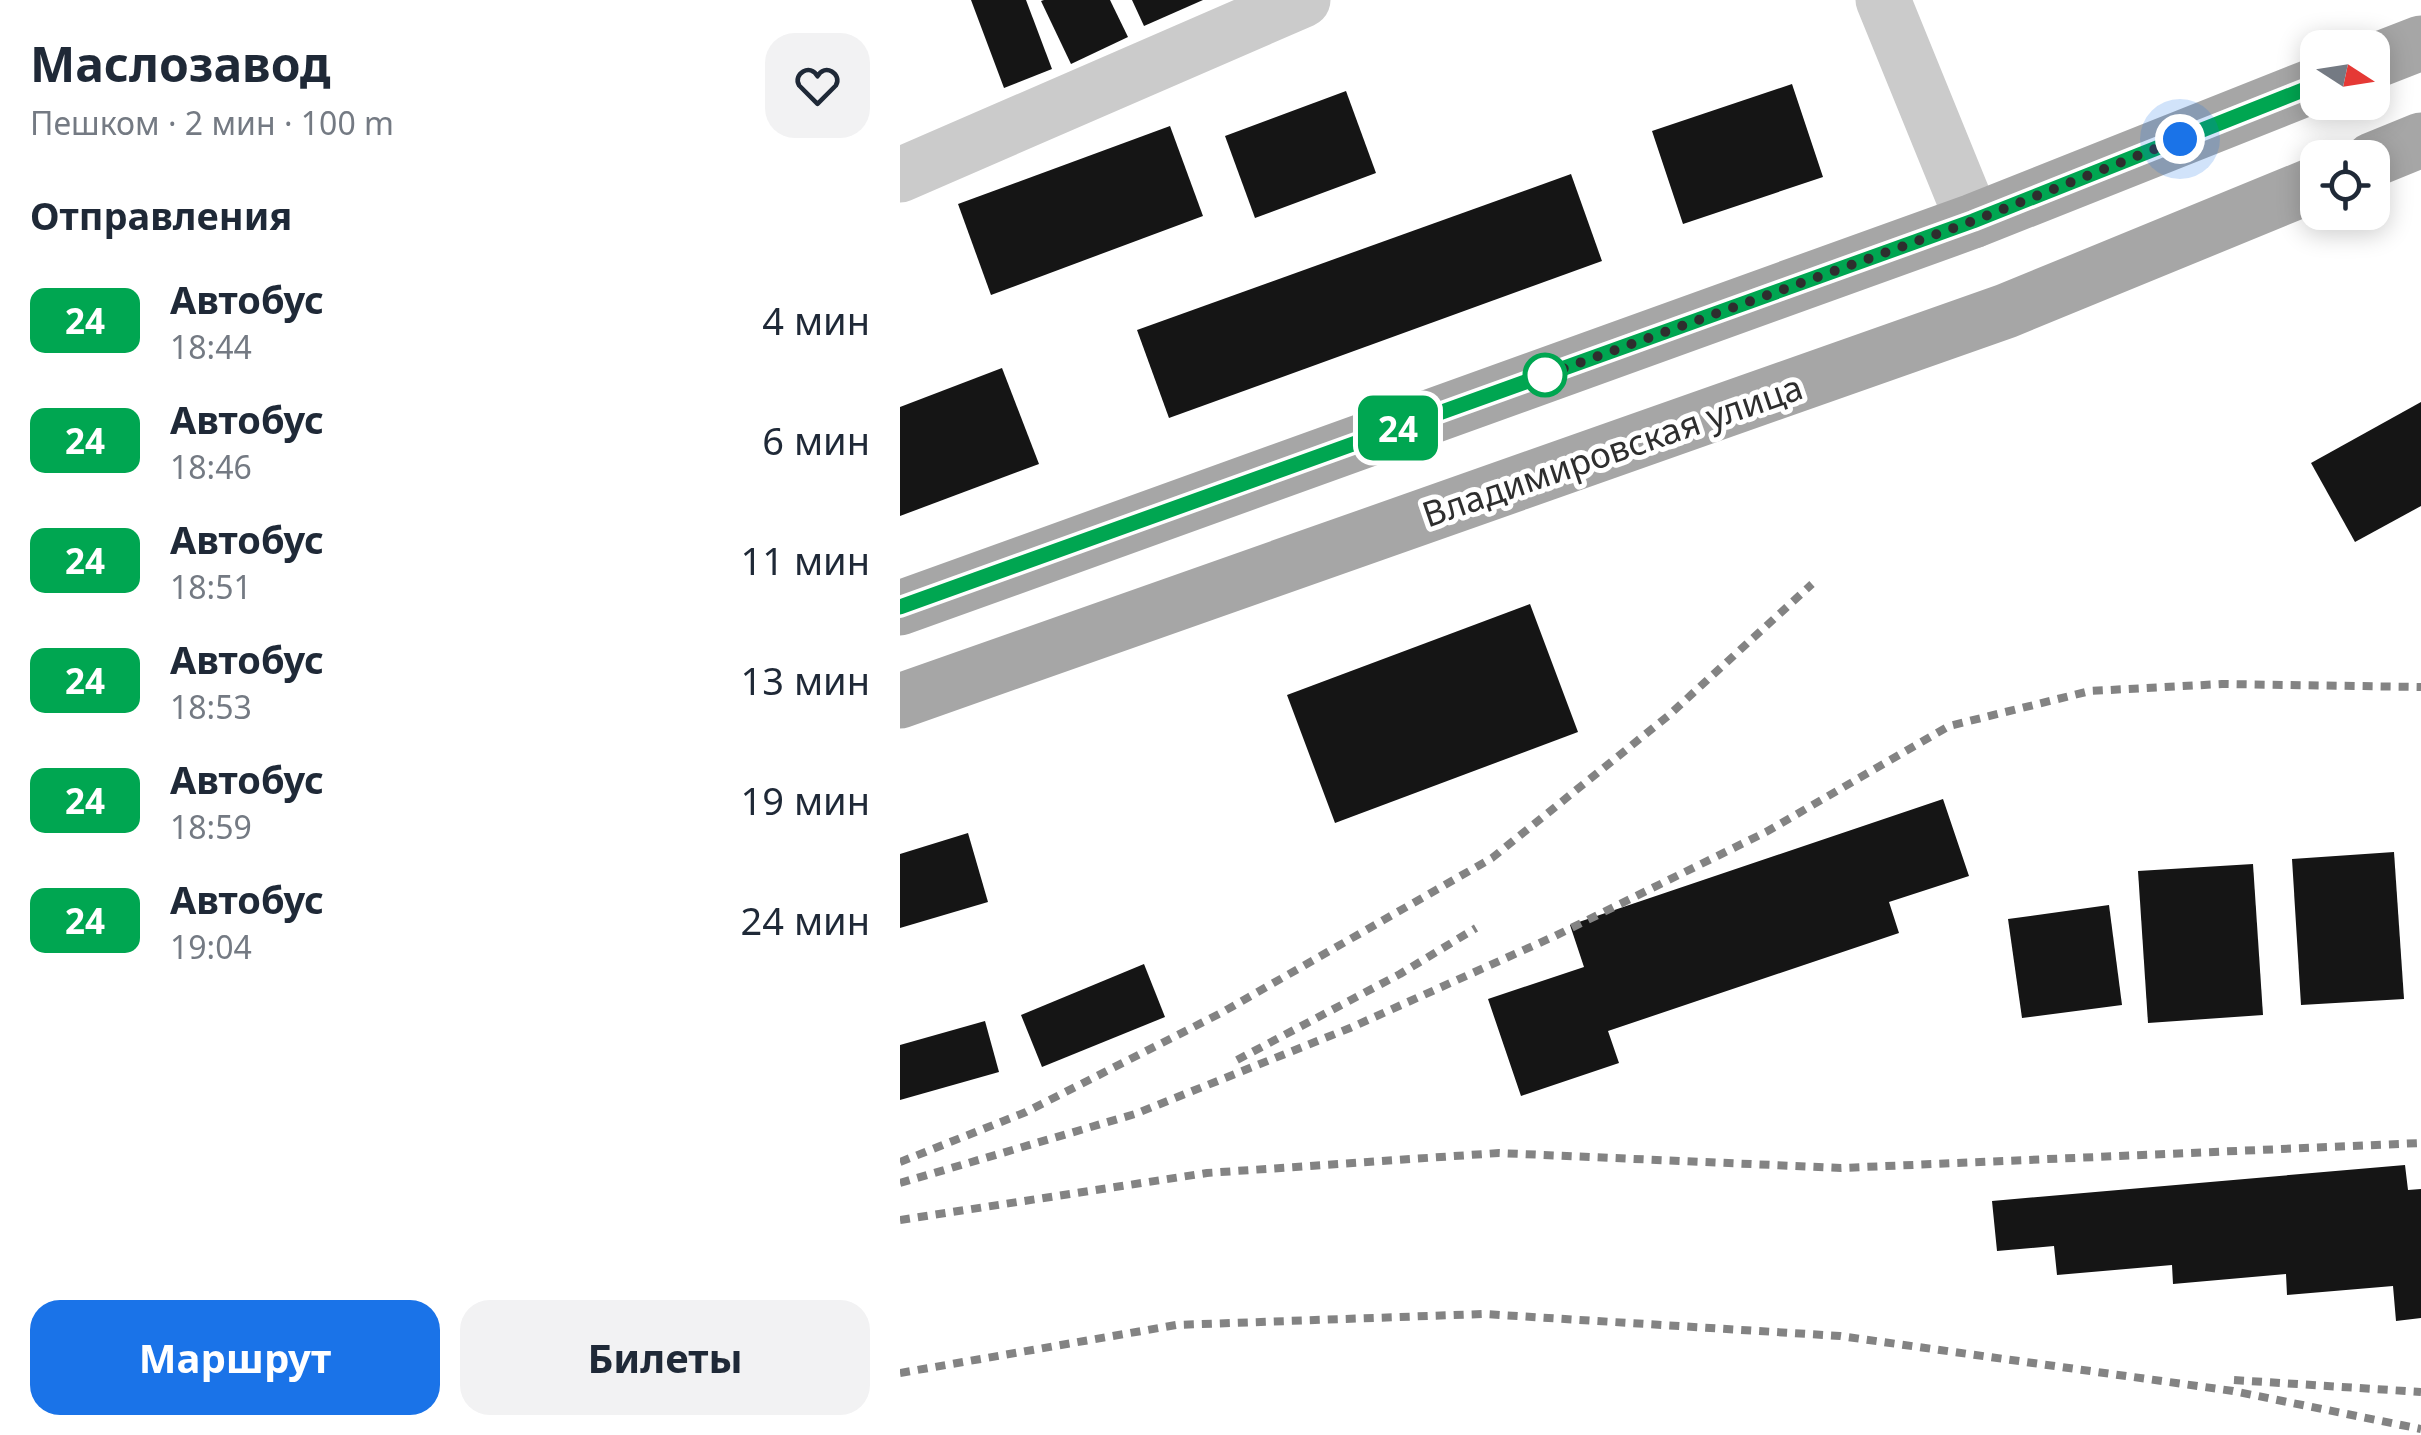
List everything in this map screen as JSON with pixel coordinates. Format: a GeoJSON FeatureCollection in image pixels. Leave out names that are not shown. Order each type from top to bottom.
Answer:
{"type":"FeatureCollection","features":[{"type":"Feature","properties":{"kind":"main road"},"geometry":{"type":"LineString","coordinates":[[2390,55],[2421,43]]}},
{"type":"Feature","properties":{"kind":"main road"},"geometry":{"type":"LineString","coordinates":[[900,608],[1973,221],[2300,91]]}},
{"type":"Feature","properties":{"kind":"main road"},"geometry":{"type":"LineString","coordinates":[[2390,153],[2421,140]]}},
{"type":"Feature","properties":{"kind":"main road","name":"Владимировская улица"},"geometry":{"type":"LineString","coordinates":[[900,700],[2006,311],[2300,190]]}},
{"type":"Feature","properties":{"kind":"street"},"geometry":{"type":"LineString","coordinates":[[900,175],[1303,0]]}},
{"type":"Feature","properties":{"kind":"street"},"geometry":{"type":"LineString","coordinates":[[1883,0],[1973,221]]}},
{"type":"Feature","properties":{"kind":"building"},"geometry":{"type":"Polygon","coordinates":[[[971,0],[1026,0],[1052,69],[1004,88],[971,0]]]}},
{"type":"Feature","properties":{"kind":"building"},"geometry":{"type":"Polygon","coordinates":[[[1110,0],[1128,37],[1071,64],[1041,1],[1110,0]]]}},
{"type":"Feature","properties":{"kind":"building"},"geometry":{"type":"Polygon","coordinates":[[[1132,0],[1203,0],[1144,26],[1132,0]]]}},
{"type":"Feature","properties":{"kind":"building"},"geometry":{"type":"Polygon","coordinates":[[[1792,84],[1823,177],[1683,224],[1652,131],[1792,84]]]}},
{"type":"Feature","properties":{"kind":"building"},"geometry":{"type":"Polygon","coordinates":[[[1346,91],[1376,173],[1255,218],[1225,136],[1346,91]]]}},
{"type":"Feature","properties":{"kind":"building"},"geometry":{"type":"Polygon","coordinates":[[[1170,126],[1203,216],[991,295],[958,204],[1170,126]]]}},
{"type":"Feature","properties":{"kind":"building"},"geometry":{"type":"Polygon","coordinates":[[[1571,174],[1602,261],[1169,418],[1137,330],[1571,174]]]}},
{"type":"Feature","properties":{"kind":"building"},"geometry":{"type":"Polygon","coordinates":[[[1002,368],[1039,464],[900,516],[900,407],[1002,368]]]}},
{"type":"Feature","properties":{"kind":"building"},"geometry":{"type":"Polygon","coordinates":[[[2421,402],[2421,506],[2355,542],[2311,463],[2421,402]]]}},
{"type":"Feature","properties":{"kind":"building"},"geometry":{"type":"Polygon","coordinates":[[[1530,604],[1578,732],[1335,823],[1287,695],[1530,604]]]}},
{"type":"Feature","properties":{"kind":"building"},"geometry":{"type":"Polygon","coordinates":[[[1943,799],[1969,876],[1889,902],[1899,933],[1608,1031],[1619,1063],[1521,1096],[1488,999],[1584,967],[1570,925],[1943,799]]]}},
{"type":"Feature","properties":{"kind":"building"},"geometry":{"type":"Polygon","coordinates":[[[968,833],[988,902],[900,928],[900,854],[968,833]]]}},
{"type":"Feature","properties":{"kind":"building"},"geometry":{"type":"Polygon","coordinates":[[[2394,852],[2404,999],[2301,1005],[2292,859],[2394,852]]]}},
{"type":"Feature","properties":{"kind":"building"},"geometry":{"type":"Polygon","coordinates":[[[2253,864],[2263,1015],[2148,1023],[2138,871],[2253,864]]]}},
{"type":"Feature","properties":{"kind":"building"},"geometry":{"type":"Polygon","coordinates":[[[2109,905],[2122,1005],[2022,1018],[2008,919],[2109,905]]]}},
{"type":"Feature","properties":{"kind":"building"},"geometry":{"type":"Polygon","coordinates":[[[1144,964],[1165,1017],[1042,1067],[1021,1015],[1144,964]]]}},
{"type":"Feature","properties":{"kind":"building"},"geometry":{"type":"Polygon","coordinates":[[[985,1021],[999,1072],[900,1100],[900,1045],[985,1021]]]}},
{"type":"Feature","properties":{"kind":"building"},"geometry":{"type":"Polygon","coordinates":[[[2405,1165],[2408,1190],[2421,1189],[2421,1318],[2396,1321],[2393,1286],[2287,1295],[2286,1274],[2173,1284],[2172,1265],[2057,1275],[2054,1246],[1997,1251],[1992,1201],[2405,1165]]]}},
{"type":"Feature","properties":{"kind":"railway"},"geometry":{"type":"LineString","coordinates":[[900,1162],[1026,1112],[1221,1013],[1492,858],[1668,716],[1812,584]]}},
{"type":"Feature","properties":{"kind":"railway"},"geometry":{"type":"LineString","coordinates":[[900,1183],[1135,1114],[1350,1028],[1555,936],[1766,832],[1949,726],[2090,691],[2222,684],[2421,687]]}},
{"type":"Feature","properties":{"kind":"railway"},"geometry":{"type":"LineString","coordinates":[[1237,1060],[1400,974],[1476,928]]}},
{"type":"Feature","properties":{"kind":"railway"},"geometry":{"type":"LineString","coordinates":[[900,1220],[1207,1173],[1499,1153],[1841,1168],[2421,1143]]}},
{"type":"Feature","properties":{"kind":"railway"},"geometry":{"type":"LineString","coordinates":[[900,1373],[1176,1325],[1484,1314],[1840,1336],[2233,1391],[2421,1429]]}},
{"type":"Feature","properties":{"kind":"railway"},"geometry":{"type":"LineString","coordinates":[[2234,1380],[2421,1392]]}},
{"type":"Feature","properties":{"kind":"bus line","name":"24"},"geometry":{"type":"LineString","coordinates":[[900,607],[1973,221],[2300,91]]}},
{"type":"Feature","properties":{"kind":"route"},"geometry":{"type":"LineString","coordinates":[[1545,375],[1529,381],[1973,221],[2180,139]]}}]}
